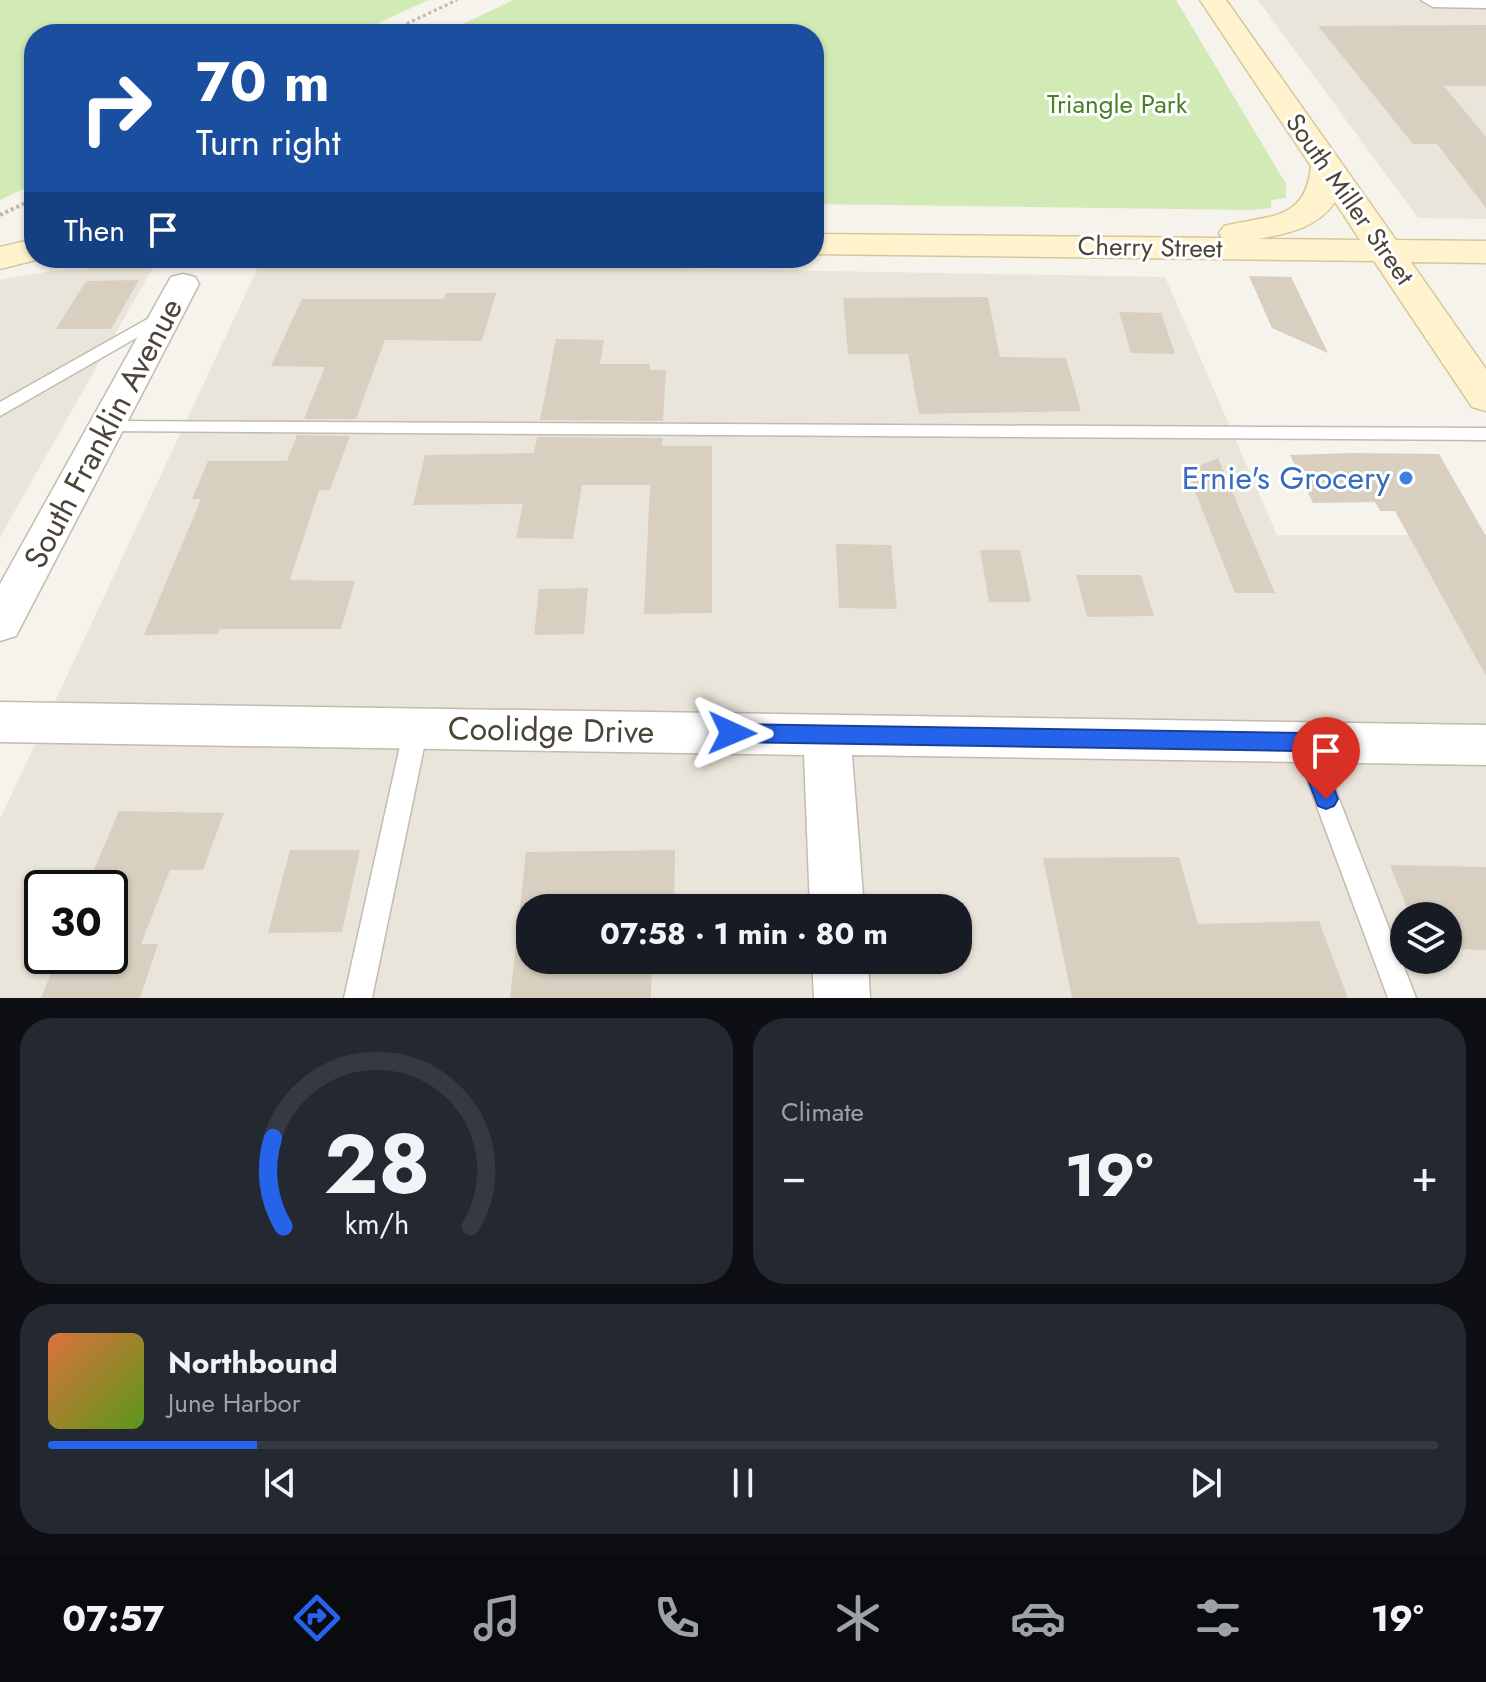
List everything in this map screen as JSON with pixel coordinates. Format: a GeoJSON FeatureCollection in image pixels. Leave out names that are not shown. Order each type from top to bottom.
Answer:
{"type":"FeatureCollection","features":[{"type":"Feature","properties":{"kind":"main road","name":"South Miller Street"},"geometry":{"type":"LineString","coordinates":[[1213,0],[1486,398]]}},
{"type":"Feature","properties":{"kind":"main road"},"geometry":{"type":"LineString","coordinates":[[1167,248],[1286,222],[1312,210],[1324,196],[1327,166]]}},
{"type":"Feature","properties":{"kind":"main road","name":"Cherry Street"},"geometry":{"type":"LineString","coordinates":[[824,244],[1486,252]]}},
{"type":"Feature","properties":{"kind":"main road"},"geometry":{"type":"LineString","coordinates":[[0,258],[24,252]]}},
{"type":"Feature","properties":{"kind":"street"},"geometry":{"type":"LineString","coordinates":[[1433,0],[1486,1]]}},
{"type":"Feature","properties":{"kind":"street","name":"South Franklin Avenue"},"geometry":{"type":"LineString","coordinates":[[0,624],[176,298]]}},
{"type":"Feature","properties":{"kind":"street","name":"Coolidge Drive"},"geometry":{"type":"LineString","coordinates":[[0,722],[1486,745]]}},
{"type":"Feature","properties":{"kind":"street"},"geometry":{"type":"LineString","coordinates":[[827,735],[836,894]]}},
{"type":"Feature","properties":{"kind":"street"},"geometry":{"type":"LineString","coordinates":[[841,974],[842,998]]}},
{"type":"Feature","properties":{"kind":"lane"},"geometry":{"type":"LineString","coordinates":[[0,410],[176,298]]}},
{"type":"Feature","properties":{"kind":"lane"},"geometry":{"type":"LineString","coordinates":[[106,427],[1486,434]]}},
{"type":"Feature","properties":{"kind":"lane"},"geometry":{"type":"LineString","coordinates":[[358,998],[416,728]]}},
{"type":"Feature","properties":{"kind":"lane"},"geometry":{"type":"LineString","coordinates":[[1305,742],[1402,998]]}},
{"type":"Feature","properties":{"kind":"path"},"geometry":{"type":"LineString","coordinates":[[406,24],[457,0]]}},
{"type":"Feature","properties":{"kind":"path"},"geometry":{"type":"LineString","coordinates":[[0,215],[24,204]]}},
{"type":"Feature","properties":{"kind":"shaded area"},"geometry":{"type":"Polygon","coordinates":[[[1258,0],[1486,0],[1486,219],[1418,218],[1258,0]]]}},
{"type":"Feature","properties":{"kind":"shaded area"},"geometry":{"type":"Polygon","coordinates":[[[153,268],[0,537],[0,280],[51,271],[153,268]]]}},
{"type":"Feature","properties":{"kind":"shaded area"},"geometry":{"type":"Polygon","coordinates":[[[258,268],[656,268],[1165,277],[1277,535],[1486,535],[1486,998],[0,998],[0,819],[258,268]]]}},
{"type":"Feature","properties":{"kind":"green space"},"geometry":{"type":"Polygon","coordinates":[[[0,0],[428,0],[376,24],[24,24],[24,189],[0,200],[0,0]]]}},
{"type":"Feature","properties":{"kind":"green space","name":"Triangle Park"},"geometry":{"type":"Polygon","coordinates":[[[513,0],[1176,0],[1286,184],[1286,198],[1271,200],[1271,208],[1249,210],[824,204],[824,24],[463,24],[513,0]]]}},
{"type":"Feature","properties":{"kind":"building"},"geometry":{"type":"Polygon","coordinates":[[[1486,25],[1486,86],[1444,86],[1486,137],[1486,208],[1437,144],[1413,144],[1318,26],[1486,25]]]}},
{"type":"Feature","properties":{"kind":"building"},"geometry":{"type":"Polygon","coordinates":[[[1249,276],[1291,277],[1328,353],[1272,328],[1249,276]]]}},
{"type":"Feature","properties":{"kind":"building"},"geometry":{"type":"Polygon","coordinates":[[[139,280],[111,329],[56,329],[86,281],[139,280]]]}},
{"type":"Feature","properties":{"kind":"building"},"geometry":{"type":"Polygon","coordinates":[[[446,293],[496,293],[482,341],[385,340],[356,419],[304,419],[325,367],[271,366],[302,299],[444,299],[446,293]]]}},
{"type":"Feature","properties":{"kind":"building"},"geometry":{"type":"Polygon","coordinates":[[[988,297],[1000,357],[1066,358],[1081,411],[919,414],[908,354],[848,354],[843,298],[988,297]]]}},
{"type":"Feature","properties":{"kind":"building"},"geometry":{"type":"Polygon","coordinates":[[[1119,312],[1161,313],[1175,354],[1131,353],[1119,312]]]}},
{"type":"Feature","properties":{"kind":"building"},"geometry":{"type":"Polygon","coordinates":[[[556,339],[604,340],[600,364],[650,364],[650,370],[666,370],[663,421],[540,420],[556,339]]]}},
{"type":"Feature","properties":{"kind":"building"},"geometry":{"type":"Polygon","coordinates":[[[297,435],[350,436],[330,490],[319,490],[290,580],[355,581],[341,629],[220,629],[218,634],[144,635],[201,499],[192,499],[208,461],[287,461],[297,435]]]}},
{"type":"Feature","properties":{"kind":"building"},"geometry":{"type":"Polygon","coordinates":[[[537,437],[663,438],[662,446],[712,446],[712,613],[644,614],[650,485],[582,485],[573,539],[516,538],[523,504],[413,505],[425,455],[534,453],[537,437]]]}},
{"type":"Feature","properties":{"kind":"building"},"geometry":{"type":"Polygon","coordinates":[[[1439,454],[1486,536],[1486,676],[1395,511],[1380,511],[1375,502],[1313,503],[1290,455],[1439,454]]]}},
{"type":"Feature","properties":{"kind":"building"},"geometry":{"type":"Polygon","coordinates":[[[1218,458],[1275,593],[1235,593],[1187,471],[1218,458]]]}},
{"type":"Feature","properties":{"kind":"building"},"geometry":{"type":"Polygon","coordinates":[[[836,544],[891,545],[897,609],[839,608],[836,544]]]}},
{"type":"Feature","properties":{"kind":"building"},"geometry":{"type":"Polygon","coordinates":[[[980,550],[1020,550],[1031,602],[989,602],[980,550]]]}},
{"type":"Feature","properties":{"kind":"building"},"geometry":{"type":"Polygon","coordinates":[[[1076,575],[1141,575],[1154,616],[1087,617],[1076,575]]]}},
{"type":"Feature","properties":{"kind":"building"},"geometry":{"type":"Polygon","coordinates":[[[588,588],[584,634],[534,635],[539,589],[588,588]]]}},
{"type":"Feature","properties":{"kind":"building"},"geometry":{"type":"Polygon","coordinates":[[[119,811],[224,813],[203,870],[170,870],[141,944],[158,944],[140,998],[41,998],[51,974],[128,974],[128,870],[94,870],[119,811]]]}},
{"type":"Feature","properties":{"kind":"building"},"geometry":{"type":"Polygon","coordinates":[[[290,850],[360,850],[342,932],[268,933],[290,850]]]}},
{"type":"Feature","properties":{"kind":"building"},"geometry":{"type":"Polygon","coordinates":[[[675,850],[674,894],[521,894],[526,852],[675,850]]]}},
{"type":"Feature","properties":{"kind":"building"},"geometry":{"type":"Polygon","coordinates":[[[1179,857],[1198,924],[1319,921],[1348,998],[1072,998],[1043,858],[1179,857]]]}},
{"type":"Feature","properties":{"kind":"building"},"geometry":{"type":"Polygon","coordinates":[[[1390,865],[1486,867],[1486,950],[1462,949],[1462,902],[1405,902],[1390,865]]]}},
{"type":"Feature","properties":{"kind":"building"},"geometry":{"type":"Polygon","coordinates":[[[516,943],[516,974],[652,974],[651,998],[510,998],[516,943]]]}},
{"type":"Feature","properties":{"kind":"place","name":"Ernie's Grocery"},"geometry":{"type":"Point","coordinates":[1406,478]}},
{"type":"Feature","properties":{"kind":"route"},"geometry":{"type":"LineString","coordinates":[[732,733],[1305,742],[1326,799]]}}]}
